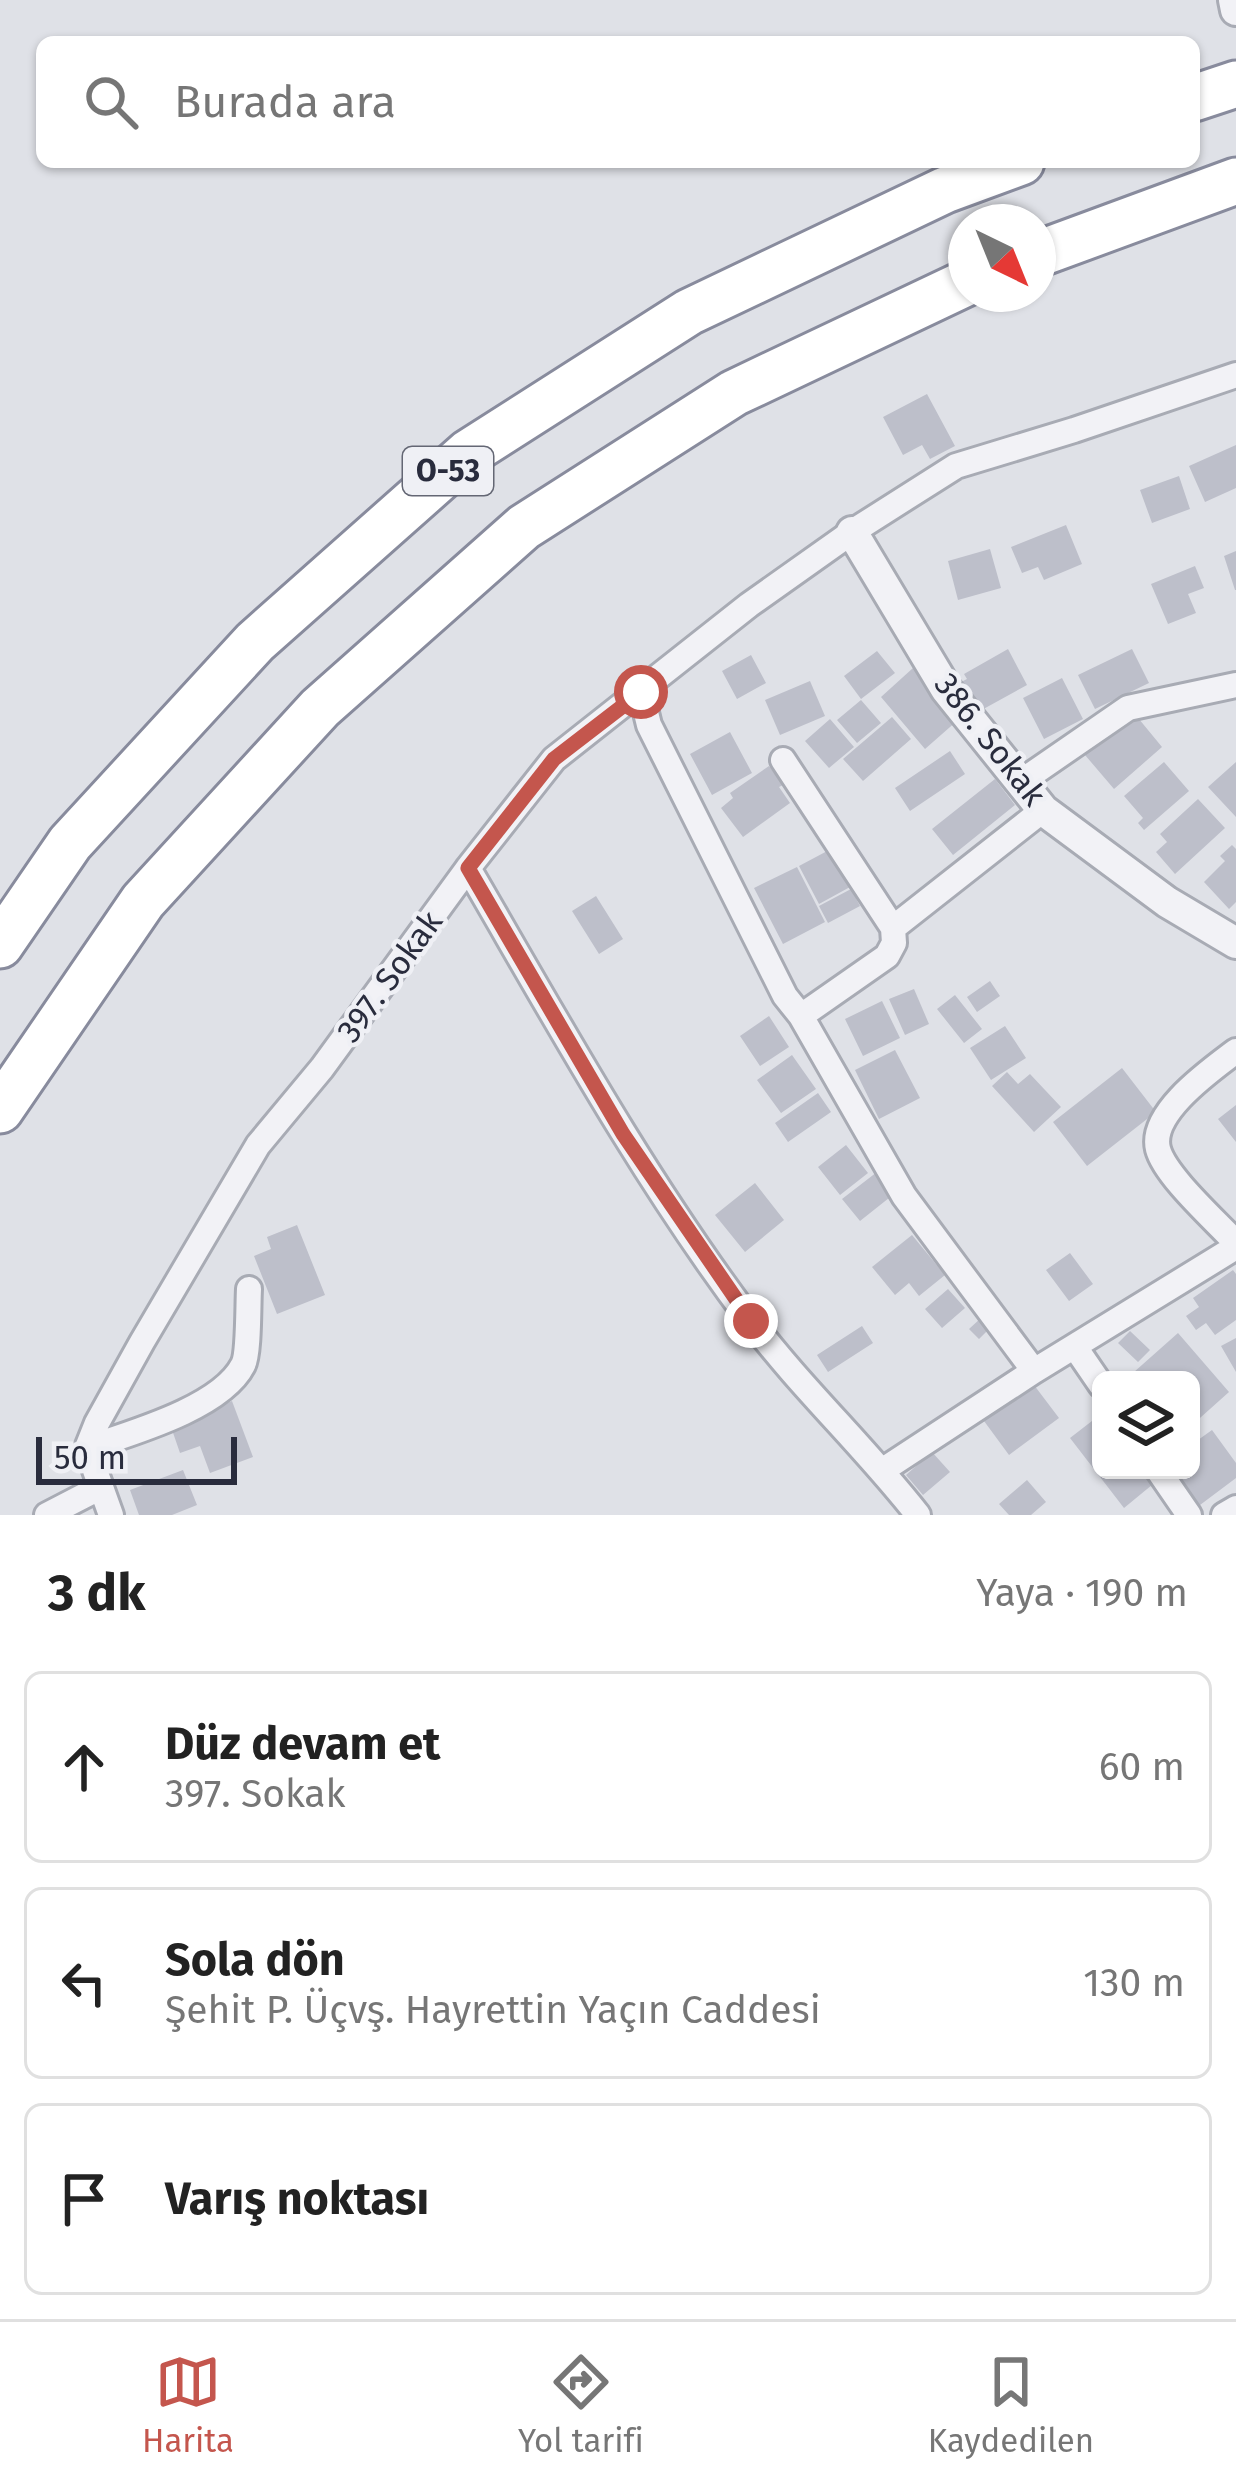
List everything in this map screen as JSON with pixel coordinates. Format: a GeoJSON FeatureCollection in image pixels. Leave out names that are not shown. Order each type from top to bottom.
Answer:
{"type":"FeatureCollection","features":[{"type":"Feature","properties":{"kind":"highway"},"geometry":{"type":"LineString","coordinates":[[1200,96],[1236,84]]}},
{"type":"Feature","properties":{"kind":"highway","name":"O-53"},"geometry":{"type":"LineString","coordinates":[[0,946],[70,843],[255,642],[468,453],[689,312],[945,190],[1006,168]]}},
{"type":"Feature","properties":{"kind":"highway"},"geometry":{"type":"LineString","coordinates":[[1056,247],[1236,181]]}},
{"type":"Feature","properties":{"kind":"highway","name":"O-53"},"geometry":{"type":"LineString","coordinates":[[0,1110],[143,901],[320,708],[524,527],[734,393],[948,292]]}},
{"type":"Feature","properties":{"kind":"street"},"geometry":{"type":"LineString","coordinates":[[1234,0],[1236,10]]}},
{"type":"Feature","properties":{"kind":"street","name":"397. Sokak"},"geometry":{"type":"LineString","coordinates":[[87,1448],[142,1342],[258,1145],[322,1068],[554,759],[749,604],[956,466],[1236,375]]}},
{"type":"Feature","properties":{"kind":"street","name":"386. Sokak"},"geometry":{"type":"LineString","coordinates":[[852,532],[946,689],[1043,810],[1167,902],[1236,943]]}},
{"type":"Feature","properties":{"kind":"street"},"geometry":{"type":"LineString","coordinates":[[1022,781],[1128,708],[1236,685]]}},
{"type":"Feature","properties":{"kind":"street"},"geometry":{"type":"LineString","coordinates":[[641,692],[649,725],[785,996],[904,1196],[1034,1372]]}},
{"type":"Feature","properties":{"kind":"street"},"geometry":{"type":"LineString","coordinates":[[782,760],[893,928],[894,943],[887,956],[801,1016]]}},
{"type":"Feature","properties":{"kind":"street"},"geometry":{"type":"LineString","coordinates":[[893,928],[1043,810]]}},
{"type":"Feature","properties":{"kind":"street"},"geometry":{"type":"LineString","coordinates":[[468,868],[623,1134],[738,1302],[918,1515]]}},
{"type":"Feature","properties":{"kind":"street"},"geometry":{"type":"LineString","coordinates":[[883,1470],[1236,1245],[1168,1171],[1157,1147],[1160,1126],[1190,1086],[1236,1051]]}},
{"type":"Feature","properties":{"kind":"street"},"geometry":{"type":"LineString","coordinates":[[111,1515],[87,1448],[169,1419],[218,1393],[245,1363],[249,1289]]}},
{"type":"Feature","properties":{"kind":"street"},"geometry":{"type":"LineString","coordinates":[[1075,1347],[1092,1372]]}},
{"type":"Feature","properties":{"kind":"street"},"geometry":{"type":"LineString","coordinates":[[1164,1479],[1189,1515]]}},
{"type":"Feature","properties":{"kind":"street"},"geometry":{"type":"LineString","coordinates":[[47,1515],[101,1487]]}},
{"type":"Feature","properties":{"kind":"building"},"geometry":{"type":"Polygon","coordinates":[[[927,394],[955,446],[930,459],[922,445],[903,455],[883,417],[927,394]]]}},
{"type":"Feature","properties":{"kind":"building"},"geometry":{"type":"Polygon","coordinates":[[[1236,445],[1236,488],[1205,502],[1189,466],[1236,445]]]}},
{"type":"Feature","properties":{"kind":"building"},"geometry":{"type":"Polygon","coordinates":[[[1179,476],[1190,509],[1152,523],[1140,490],[1179,476]]]}},
{"type":"Feature","properties":{"kind":"building"},"geometry":{"type":"Polygon","coordinates":[[[1066,525],[1082,564],[1044,580],[1038,567],[1022,573],[1011,547],[1066,525]]]}},
{"type":"Feature","properties":{"kind":"building"},"geometry":{"type":"Polygon","coordinates":[[[990,549],[1001,588],[958,600],[948,561],[990,549]]]}},
{"type":"Feature","properties":{"kind":"building"},"geometry":{"type":"Polygon","coordinates":[[[1236,551],[1236,590],[1235,590],[1224,556],[1236,551]]]}},
{"type":"Feature","properties":{"kind":"building"},"geometry":{"type":"Polygon","coordinates":[[[1195,566],[1204,588],[1188,594],[1196,613],[1168,624],[1151,584],[1195,566]]]}},
{"type":"Feature","properties":{"kind":"building"},"geometry":{"type":"Polygon","coordinates":[[[1008,649],[1027,685],[978,712],[961,682],[967,679],[964,674],[1008,649]]]}},
{"type":"Feature","properties":{"kind":"building"},"geometry":{"type":"Polygon","coordinates":[[[1132,649],[1149,683],[1095,709],[1078,675],[1132,649]]]}},
{"type":"Feature","properties":{"kind":"building"},"geometry":{"type":"Polygon","coordinates":[[[877,651],[895,673],[861,699],[844,676],[877,651]]]}},
{"type":"Feature","properties":{"kind":"building"},"geometry":{"type":"Polygon","coordinates":[[[751,655],[766,683],[737,699],[722,671],[751,655]]]}},
{"type":"Feature","properties":{"kind":"building"},"geometry":{"type":"Polygon","coordinates":[[[913,668],[958,720],[925,749],[881,697],[913,668]]]}},
{"type":"Feature","properties":{"kind":"building"},"geometry":{"type":"Polygon","coordinates":[[[1062,678],[1083,719],[1044,739],[1023,698],[1062,678]]]}},
{"type":"Feature","properties":{"kind":"building"},"geometry":{"type":"Polygon","coordinates":[[[810,681],[825,716],[780,735],[765,700],[810,681]]]}},
{"type":"Feature","properties":{"kind":"building"},"geometry":{"type":"Polygon","coordinates":[[[861,700],[881,723],[857,743],[837,720],[861,700]]]}},
{"type":"Feature","properties":{"kind":"building"},"geometry":{"type":"Polygon","coordinates":[[[1134,713],[1162,747],[1114,789],[1085,755],[1134,713]]]}},
{"type":"Feature","properties":{"kind":"building"},"geometry":{"type":"Polygon","coordinates":[[[892,717],[911,739],[863,781],[843,759],[892,717]]]}},
{"type":"Feature","properties":{"kind":"building"},"geometry":{"type":"Polygon","coordinates":[[[830,719],[854,747],[829,768],[805,741],[830,719]]]}},
{"type":"Feature","properties":{"kind":"building"},"geometry":{"type":"Polygon","coordinates":[[[730,732],[752,773],[712,795],[690,754],[730,732]]]}},
{"type":"Feature","properties":{"kind":"building"},"geometry":{"type":"Polygon","coordinates":[[[950,751],[965,774],[910,811],[895,788],[950,751]]]}},
{"type":"Feature","properties":{"kind":"building"},"geometry":{"type":"Polygon","coordinates":[[[1164,762],[1189,791],[1144,830],[1138,823],[1143,818],[1124,796],[1164,762]]]}},
{"type":"Feature","properties":{"kind":"building"},"geometry":{"type":"Polygon","coordinates":[[[1236,762],[1236,817],[1208,787],[1236,762]]]}},
{"type":"Feature","properties":{"kind":"building"},"geometry":{"type":"Polygon","coordinates":[[[769,766],[790,803],[743,837],[721,808],[733,798],[730,793],[769,766]]]}},
{"type":"Feature","properties":{"kind":"building"},"geometry":{"type":"Polygon","coordinates":[[[995,779],[1015,805],[953,855],[932,829],[995,779]]]}},
{"type":"Feature","properties":{"kind":"building"},"geometry":{"type":"Polygon","coordinates":[[[1198,799],[1225,828],[1175,874],[1156,852],[1167,842],[1160,834],[1198,799]]]}},
{"type":"Feature","properties":{"kind":"building"},"geometry":{"type":"Polygon","coordinates":[[[1232,845],[1236,849],[1236,902],[1229,909],[1204,882],[1225,861],[1220,856],[1232,845]]]}},
{"type":"Feature","properties":{"kind":"building"},"geometry":{"type":"Polygon","coordinates":[[[831,849],[850,887],[819,904],[799,866],[831,849]]]}},
{"type":"Feature","properties":{"kind":"building"},"geometry":{"type":"Polygon","coordinates":[[[797,867],[825,922],[783,944],[754,888],[797,867]]]}},
{"type":"Feature","properties":{"kind":"building"},"geometry":{"type":"Polygon","coordinates":[[[851,889],[860,906],[828,923],[819,906],[851,889]]]}},
{"type":"Feature","properties":{"kind":"building"},"geometry":{"type":"Polygon","coordinates":[[[596,896],[623,939],[599,954],[572,911],[596,896]]]}},
{"type":"Feature","properties":{"kind":"building"},"geometry":{"type":"Polygon","coordinates":[[[990,981],[1000,996],[977,1012],[967,997],[990,981]]]}},
{"type":"Feature","properties":{"kind":"building"},"geometry":{"type":"Polygon","coordinates":[[[914,989],[929,1024],[905,1035],[889,999],[914,989]]]}},
{"type":"Feature","properties":{"kind":"building"},"geometry":{"type":"Polygon","coordinates":[[[955,995],[982,1029],[964,1043],[937,1009],[955,995]]]}},
{"type":"Feature","properties":{"kind":"building"},"geometry":{"type":"Polygon","coordinates":[[[882,1001],[900,1038],[863,1056],[845,1019],[882,1001]]]}},
{"type":"Feature","properties":{"kind":"building"},"geometry":{"type":"Polygon","coordinates":[[[769,1016],[789,1047],[760,1066],[740,1036],[769,1016]]]}},
{"type":"Feature","properties":{"kind":"building"},"geometry":{"type":"Polygon","coordinates":[[[1005,1026],[1026,1058],[991,1080],[970,1048],[1005,1026]]]}},
{"type":"Feature","properties":{"kind":"building"},"geometry":{"type":"Polygon","coordinates":[[[895,1050],[920,1098],[879,1119],[855,1070],[895,1050]]]}},
{"type":"Feature","properties":{"kind":"building"},"geometry":{"type":"Polygon","coordinates":[[[792,1055],[816,1089],[781,1113],[757,1080],[792,1055]]]}},
{"type":"Feature","properties":{"kind":"building"},"geometry":{"type":"Polygon","coordinates":[[[1122,1068],[1156,1112],[1087,1166],[1053,1122],[1122,1068]]]}},
{"type":"Feature","properties":{"kind":"building"},"geometry":{"type":"Polygon","coordinates":[[[1007,1072],[1018,1084],[1030,1074],[1061,1107],[1034,1132],[992,1086],[1007,1072]]]}},
{"type":"Feature","properties":{"kind":"building"},"geometry":{"type":"Polygon","coordinates":[[[818,1093],[831,1112],[788,1142],[775,1123],[818,1093]]]}},
{"type":"Feature","properties":{"kind":"building"},"geometry":{"type":"Polygon","coordinates":[[[1236,1105],[1236,1142],[1218,1119],[1236,1105]]]}},
{"type":"Feature","properties":{"kind":"building"},"geometry":{"type":"Polygon","coordinates":[[[846,1145],[868,1173],[840,1195],[818,1167],[846,1145]]]}},
{"type":"Feature","properties":{"kind":"building"},"geometry":{"type":"Polygon","coordinates":[[[877,1172],[894,1194],[860,1221],[842,1199],[877,1172]]]}},
{"type":"Feature","properties":{"kind":"building"},"geometry":{"type":"Polygon","coordinates":[[[755,1183],[784,1220],[745,1252],[715,1215],[755,1183]]]}},
{"type":"Feature","properties":{"kind":"building"},"geometry":{"type":"Polygon","coordinates":[[[297,1225],[325,1295],[277,1314],[254,1256],[271,1249],[267,1237],[297,1225]]]}},
{"type":"Feature","properties":{"kind":"building"},"geometry":{"type":"Polygon","coordinates":[[[912,1235],[945,1275],[919,1296],[909,1283],[895,1295],[872,1267],[912,1235]]]}},
{"type":"Feature","properties":{"kind":"building"},"geometry":{"type":"Polygon","coordinates":[[[1070,1253],[1093,1284],[1069,1301],[1046,1270],[1070,1253]]]}},
{"type":"Feature","properties":{"kind":"building"},"geometry":{"type":"Polygon","coordinates":[[[1233,1270],[1236,1320],[1215,1335],[1206,1323],[1196,1330],[1186,1316],[1199,1307],[1193,1298],[1233,1270]]]}},
{"type":"Feature","properties":{"kind":"building"},"geometry":{"type":"Polygon","coordinates":[[[948,1289],[965,1308],[942,1328],[925,1309],[948,1289]]]}},
{"type":"Feature","properties":{"kind":"building"},"geometry":{"type":"Polygon","coordinates":[[[981,1318],[991,1327],[979,1339],[969,1329],[981,1318]]]}},
{"type":"Feature","properties":{"kind":"building"},"geometry":{"type":"Polygon","coordinates":[[[862,1326],[873,1343],[828,1372],[817,1355],[862,1326]]]}},
{"type":"Feature","properties":{"kind":"building"},"geometry":{"type":"Polygon","coordinates":[[[1130,1331],[1150,1350],[1138,1362],[1118,1343],[1130,1331]]]}},
{"type":"Feature","properties":{"kind":"building"},"geometry":{"type":"Polygon","coordinates":[[[1178,1333],[1229,1392],[1200,1418],[1200,1371],[1135,1371],[1178,1333]]]}},
{"type":"Feature","properties":{"kind":"building"},"geometry":{"type":"Polygon","coordinates":[[[1236,1338],[1236,1372],[1221,1346],[1236,1338]]]}},
{"type":"Feature","properties":{"kind":"building"},"geometry":{"type":"Polygon","coordinates":[[[1034,1385],[1059,1418],[1009,1455],[984,1421],[1034,1385]]]}},
{"type":"Feature","properties":{"kind":"building"},"geometry":{"type":"Polygon","coordinates":[[[232,1401],[253,1457],[210,1473],[200,1446],[180,1453],[170,1424],[232,1401]]]}},
{"type":"Feature","properties":{"kind":"building"},"geometry":{"type":"Polygon","coordinates":[[[1092,1421],[1092,1467],[1070,1438],[1092,1421]]]}},
{"type":"Feature","properties":{"kind":"building"},"geometry":{"type":"Polygon","coordinates":[[[1212,1430],[1236,1463],[1236,1478],[1196,1508],[1174,1479],[1200,1479],[1200,1439],[1212,1430]]]}},
{"type":"Feature","properties":{"kind":"building"},"geometry":{"type":"Polygon","coordinates":[[[932,1452],[950,1472],[923,1495],[906,1475],[932,1452]]]}},
{"type":"Feature","properties":{"kind":"building"},"geometry":{"type":"Polygon","coordinates":[[[183,1470],[197,1505],[172,1515],[139,1515],[130,1490],[183,1470]]]}},
{"type":"Feature","properties":{"kind":"building"},"geometry":{"type":"Polygon","coordinates":[[[1102,1479],[1157,1479],[1158,1480],[1124,1508],[1102,1479]]]}},
{"type":"Feature","properties":{"kind":"building"},"geometry":{"type":"Polygon","coordinates":[[[1027,1480],[1046,1502],[1031,1515],[1009,1515],[999,1504],[1027,1480]]]}},
{"type":"Feature","properties":{"kind":"route"},"geometry":{"type":"LineString","coordinates":[[641,692],[554,759],[468,868],[623,1134],[751,1321]]}}]}
